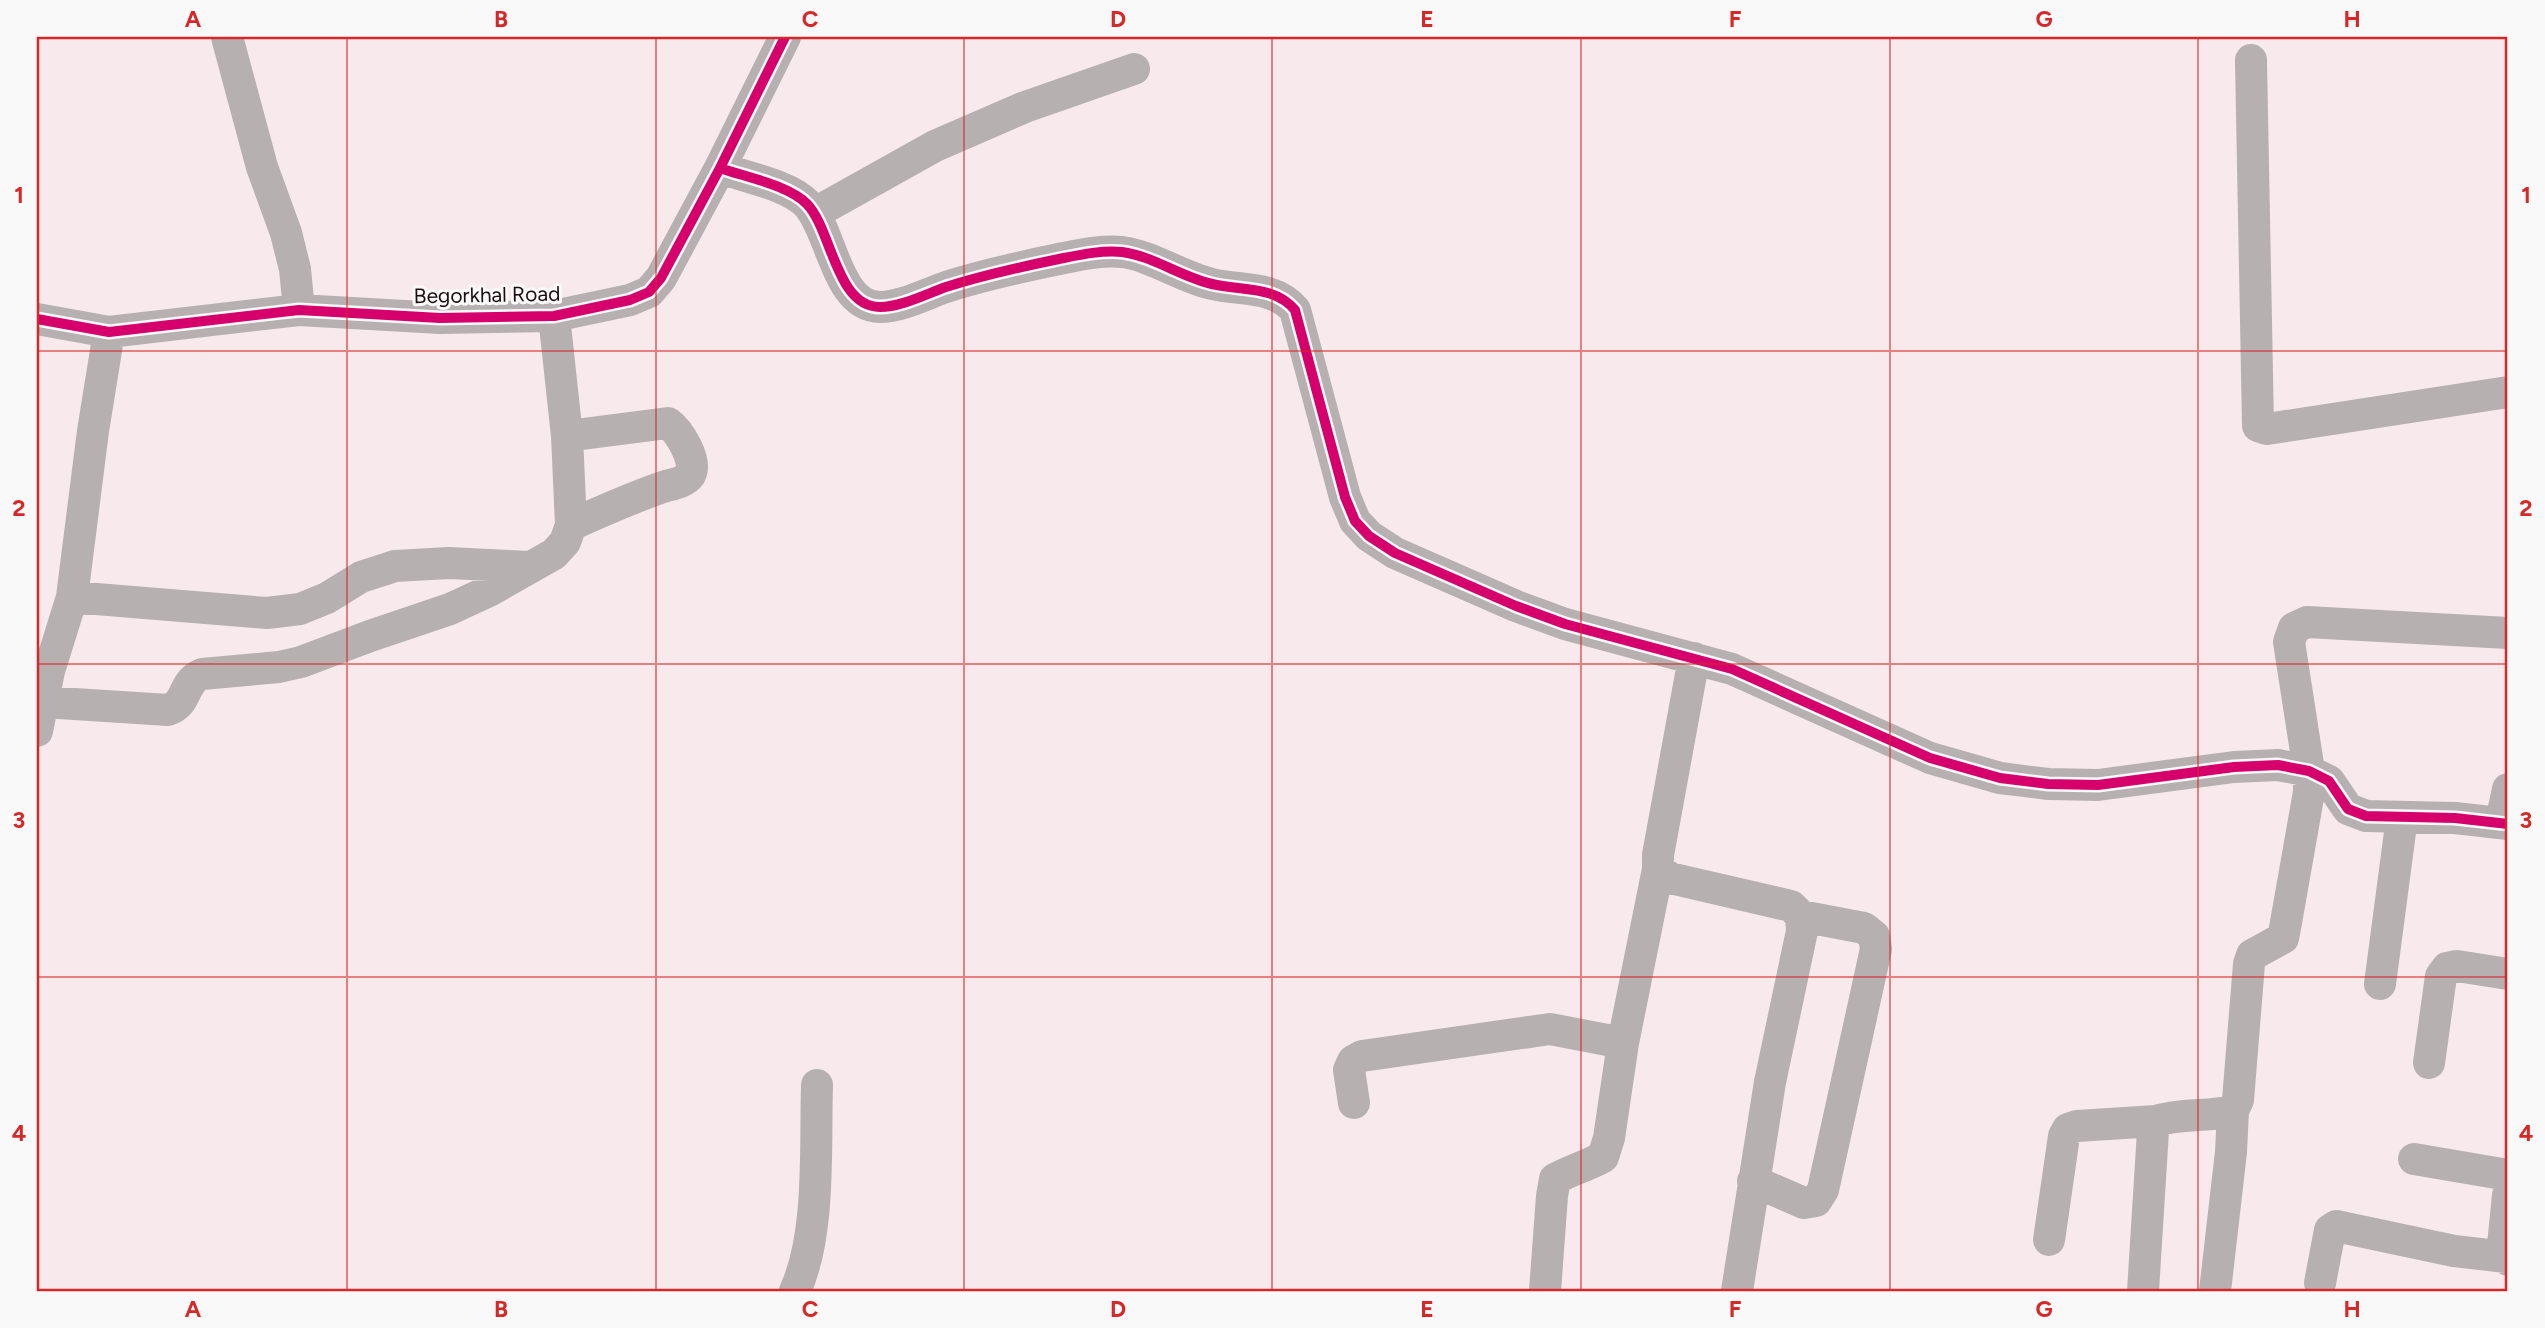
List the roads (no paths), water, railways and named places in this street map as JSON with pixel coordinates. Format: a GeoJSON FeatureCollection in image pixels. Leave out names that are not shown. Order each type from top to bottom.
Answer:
{"type":"FeatureCollection","features":[{"type":"Feature","properties":{"kind":"street"},"geometry":{"type":"LineString","coordinates":[[227,37],[262,167],[286,233],[295,269],[299,310]]}},
{"type":"Feature","properties":{"kind":"street","name":"Begorkhal Road"},"geometry":{"type":"LineString","coordinates":[[37,319],[109,332],[299,310],[440,318],[554,316],[630,300],[649,292],[661,278],[720,168],[785,37]]}},
{"type":"Feature","properties":{"kind":"street"},"geometry":{"type":"LineString","coordinates":[[2252,60],[2258,426],[2267,429],[2508,391]]}},
{"type":"Feature","properties":{"kind":"street"},"geometry":{"type":"LineString","coordinates":[[815,213],[934,146],[1025,107],[1134,69]]}},
{"type":"Feature","properties":{"kind":"street"},"geometry":{"type":"LineString","coordinates":[[720,168],[792,193],[806,202],[815,213],[848,288],[866,304],[880,307],[896,304],[986,274],[1094,253],[1122,252],[1204,282],[1275,293],[1286,299],[1295,310],[1345,497],[1355,521],[1368,536],[1395,553],[1517,606],[1565,624],[1732,669],[1930,758],[2000,778],[2048,784],[2098,785],[2234,767],[2278,765],[2309,771],[2329,781],[2348,809],[2366,816],[2504,823],[2508,789]]}},
{"type":"Feature","properties":{"kind":"street"},"geometry":{"type":"LineString","coordinates":[[109,332],[93,431],[72,597],[49,671],[40,717],[176,708],[193,678],[201,674],[279,667],[301,662],[450,609],[489,591],[554,554],[565,542],[571,525],[567,436],[554,316]]}},
{"type":"Feature","properties":{"kind":"street"},"geometry":{"type":"LineString","coordinates":[[567,436],[668,423],[678,431],[692,464],[690,474],[682,481],[646,493],[571,525]]}},
{"type":"Feature","properties":{"kind":"street"},"geometry":{"type":"LineString","coordinates":[[72,597],[267,613],[300,610],[327,598],[361,577],[395,566],[449,563],[530,567]]}},
{"type":"Feature","properties":{"kind":"street"},"geometry":{"type":"LineString","coordinates":[[2215,1291],[2233,1111],[2238,1100],[2249,964],[2252,955],[2283,938],[2309,792],[2309,771],[2288,642],[2294,628],[2307,622],[2508,633]]}},
{"type":"Feature","properties":{"kind":"street"},"geometry":{"type":"LineString","coordinates":[[1545,1291],[1555,1179],[1603,1157],[1609,1138],[1623,1043],[1658,869],[1658,855],[1694,658]]}},
{"type":"Feature","properties":{"kind":"street"},"geometry":{"type":"LineString","coordinates":[[2380,984],[2402,817]]}},
{"type":"Feature","properties":{"kind":"street"},"geometry":{"type":"LineString","coordinates":[[1658,869],[1670,878],[1791,906],[1801,916],[1864,928],[1874,936],[1876,949],[1824,1190],[1816,1201],[1804,1203],[1753,1181]]}},
{"type":"Feature","properties":{"kind":"street"},"geometry":{"type":"LineString","coordinates":[[1737,1291],[1770,1082],[1802,931],[1801,916]]}},
{"type":"Feature","properties":{"kind":"street"},"geometry":{"type":"LineString","coordinates":[[2429,1063],[2441,976],[2447,968],[2457,966],[2508,974]]}},
{"type":"Feature","properties":{"kind":"street"},"geometry":{"type":"LineString","coordinates":[[1354,1103],[1349,1070],[1353,1061],[1362,1056],[1550,1030],[1623,1043]]}},
{"type":"Feature","properties":{"kind":"street"},"geometry":{"type":"LineString","coordinates":[[794,1291],[807,1253],[810,1231],[815,1180],[817,1085]]}},
{"type":"Feature","properties":{"kind":"street"},"geometry":{"type":"LineString","coordinates":[[2049,1240],[2064,1136],[2068,1129],[2233,1111]]}},
{"type":"Feature","properties":{"kind":"street"},"geometry":{"type":"LineString","coordinates":[[2143,1291],[2153,1131],[2156,1121]]}},
{"type":"Feature","properties":{"kind":"street"},"geometry":{"type":"LineString","coordinates":[[2414,1159],[2508,1175]]}},
{"type":"Feature","properties":{"kind":"street"},"geometry":{"type":"LineString","coordinates":[[2320,1283],[2330,1230],[2336,1226],[2454,1251],[2507,1259],[2503,1245],[2508,1195]]}}]}
